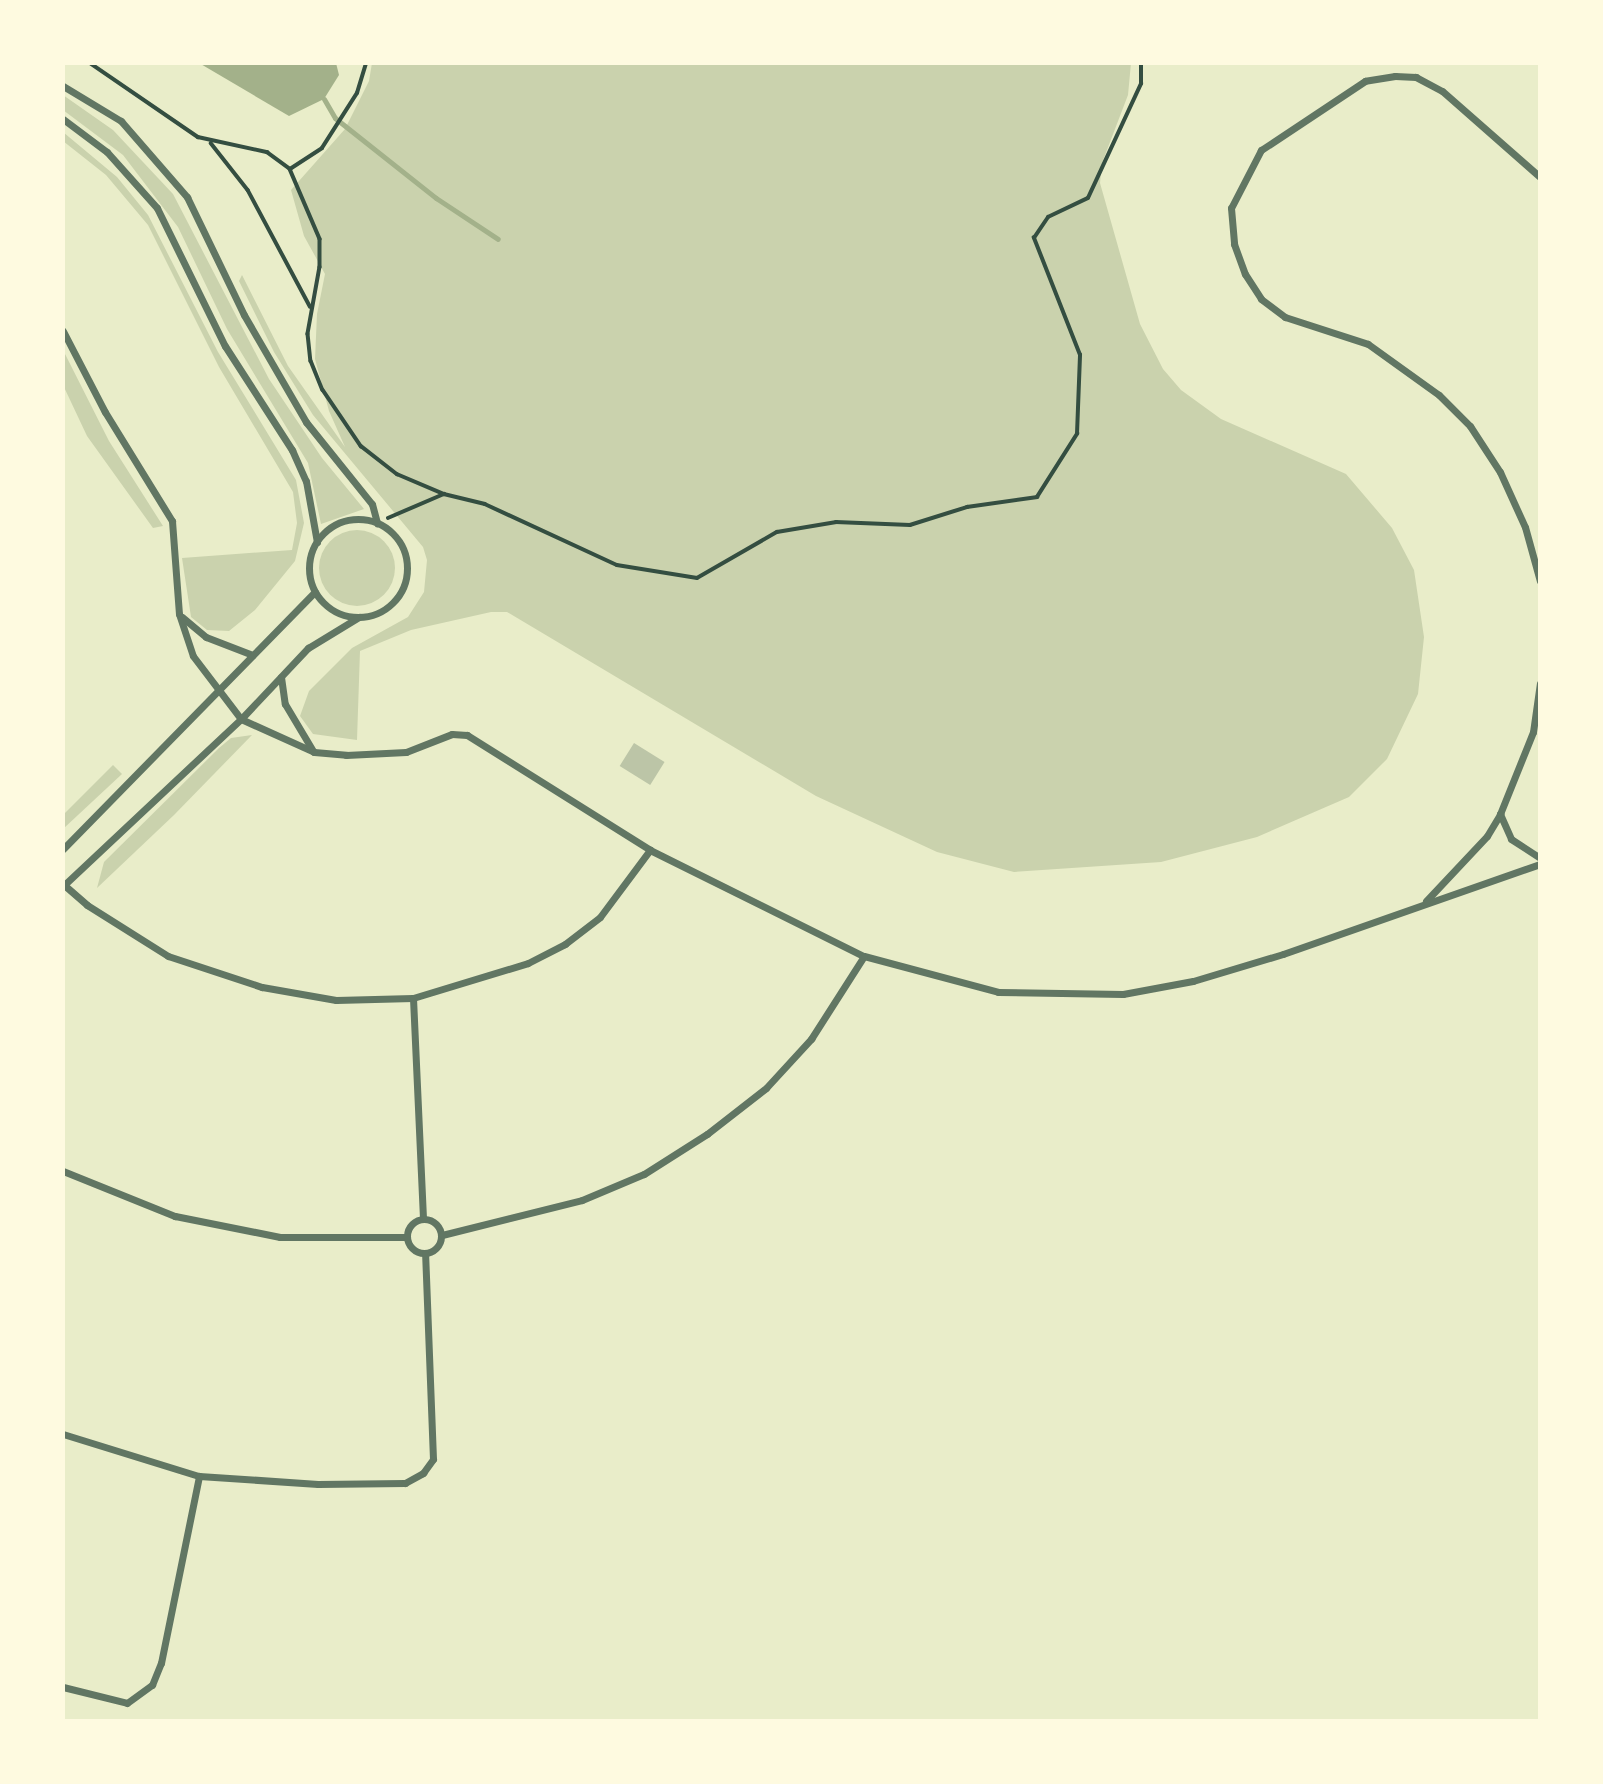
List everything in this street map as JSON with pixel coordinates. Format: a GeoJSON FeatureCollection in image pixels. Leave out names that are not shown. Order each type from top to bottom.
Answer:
{"type":"FeatureCollection","features":[{"type":"Feature","properties":{"kind":"street"},"geometry":{"type":"LineString","coordinates":[[1540,177],[1442,91],[1416,77],[1395,76],[1365,81],[1261,150],[1231,208],[1234,244],[1245,274],[1261,299],[1285,317],[1368,344],[1439,395],[1470,426],[1500,472],[1539,569],[1540,581]]}},
{"type":"Feature","properties":{"kind":"street"},"geometry":{"type":"LineString","coordinates":[[63,86],[121,121],[187,197],[244,315],[306,422],[372,504],[377,523],[402,548],[406,578],[391,605],[359,617],[308,648],[241,719],[63,885],[168,956],[262,988],[336,1000],[413,998],[528,963],[565,944],[600,917],[650,850]]}},
{"type":"Feature","properties":{"kind":"street"},"geometry":{"type":"LineString","coordinates":[[63,119],[107,152],[157,208],[225,346],[266,416],[292,450],[306,481],[317,542],[309,566],[315,592],[332,610],[359,617]]}},
{"type":"Feature","properties":{"kind":"street"},"geometry":{"type":"LineString","coordinates":[[63,331],[105,412],[172,521],[179,614],[193,656],[218,694],[241,719],[314,752],[406,752],[452,734],[467,734],[650,850],[864,956],[998,992],[1123,994],[1206,978],[1540,864]]}},
{"type":"Feature","properties":{"kind":"street"},"geometry":{"type":"LineString","coordinates":[[317,542],[343,522],[377,523]]}},
{"type":"Feature","properties":{"kind":"street"},"geometry":{"type":"LineString","coordinates":[[63,849],[218,694],[315,592]]}},
{"type":"Feature","properties":{"kind":"street"},"geometry":{"type":"LineString","coordinates":[[179,614],[205,637],[253,655]]}},
{"type":"Feature","properties":{"kind":"street"},"geometry":{"type":"LineString","coordinates":[[281,677],[285,704],[314,752]]}},
{"type":"Feature","properties":{"kind":"street"},"geometry":{"type":"LineString","coordinates":[[1423,903],[1487,836],[1500,814],[1532,732],[1540,684]]}},
{"type":"Feature","properties":{"kind":"street"},"geometry":{"type":"LineString","coordinates":[[1500,814],[1511,839],[1540,858]]}},
{"type":"Feature","properties":{"kind":"street"},"geometry":{"type":"LineString","coordinates":[[442,1235],[582,1200],[644,1174],[707,1134],[765,1088],[811,1039],[864,956]]}},
{"type":"Feature","properties":{"kind":"street"},"geometry":{"type":"LineString","coordinates":[[413,998],[423,1218]]}},
{"type":"Feature","properties":{"kind":"street"},"geometry":{"type":"LineString","coordinates":[[63,1171],[175,1216],[267,1234],[342,1240],[407,1237]]}},
{"type":"Feature","properties":{"kind":"street"},"geometry":{"type":"LineString","coordinates":[[423,1218],[436,1223],[442,1235],[437,1248],[425,1253],[412,1249],[407,1237],[411,1224],[423,1218]]}},
{"type":"Feature","properties":{"kind":"street"},"geometry":{"type":"LineString","coordinates":[[63,1434],[199,1476],[405,1483],[423,1473],[433,1459],[425,1253]]}},
{"type":"Feature","properties":{"kind":"street"},"geometry":{"type":"LineString","coordinates":[[63,1687],[127,1703],[142,1697],[152,1685],[161,1663],[199,1476]]}},
{"type":"Feature","properties":{"kind":"path"},"geometry":{"type":"LineString","coordinates":[[90,63],[211,143],[248,190],[311,308]]}},
{"type":"Feature","properties":{"kind":"path"},"geometry":{"type":"LineString","coordinates":[[290,169],[317,153],[350,106],[366,63]]}},
{"type":"Feature","properties":{"kind":"path"},"geometry":{"type":"LineString","coordinates":[[211,143],[267,152],[290,169],[320,239],[320,267],[311,308],[311,361],[338,418],[361,446],[397,474],[444,494],[485,504],[617,565],[697,578],[777,532],[836,522],[910,525],[967,507],[1037,497],[1077,434],[1080,355],[1034,238],[1048,217],[1088,198],[1141,84],[1141,63]]}},
{"type":"Feature","properties":{"kind":"path"},"geometry":{"type":"LineString","coordinates":[[377,523],[444,494]]}},
{"type":"Feature","properties":{"kind":"shaded area"},"geometry":{"type":"Polygon","coordinates":[[[199,63],[336,63],[339,75],[324,99],[289,116],[199,63]]]}},
{"type":"Feature","properties":{"kind":"shaded area"},"geometry":{"type":"Polygon","coordinates":[[[372,63],[1131,63],[1128,95],[1102,163],[1100,183],[1140,324],[1163,369],[1181,390],[1221,419],[1346,474],[1392,528],[1414,570],[1424,637],[1418,694],[1387,759],[1349,797],[1257,837],[1161,862],[1014,872],[937,852],[816,796],[507,612],[491,612],[411,630],[360,651],[357,740],[313,734],[300,716],[309,691],[352,648],[408,617],[424,592],[427,560],[423,547],[313,415],[274,352],[239,281],[242,275],[288,366],[345,447],[329,411],[315,359],[317,314],[325,274],[304,236],[291,190],[345,129],[369,81],[372,63]]]}},
{"type":"Feature","properties":{"kind":"shaded area"},"geometry":{"type":"Polygon","coordinates":[[[63,95],[113,130],[173,194],[269,379],[322,458],[364,509],[321,524],[308,463],[227,329],[178,227],[123,155],[63,110],[63,95]]]}},
{"type":"Feature","properties":{"kind":"shaded area"},"geometry":{"type":"Polygon","coordinates":[[[63,132],[117,177],[148,215],[218,352],[296,480],[304,523],[295,561],[255,610],[229,631],[207,630],[191,617],[182,558],[292,550],[297,523],[293,492],[219,367],[148,225],[106,175],[63,141],[63,132]]]}},
{"type":"Feature","properties":{"kind":"shaded area"},"geometry":{"type":"Polygon","coordinates":[[[63,350],[109,441],[163,526],[153,528],[87,436],[63,385],[63,350]]]}},
{"type":"Feature","properties":{"kind":"shaded area"},"geometry":{"type":"Polygon","coordinates":[[[357,530],[371,533],[384,541],[392,554],[395,568],[392,582],[384,595],[371,603],[357,606],[343,603],[330,595],[322,582],[319,568],[322,554],[330,541],[343,533],[357,530]]]}},
{"type":"Feature","properties":{"kind":"shaded area"},"geometry":{"type":"Polygon","coordinates":[[[252,735],[174,815],[97,888],[104,862],[219,748],[231,738],[252,735]]]}},
{"type":"Feature","properties":{"kind":"shaded area"},"geometry":{"type":"Polygon","coordinates":[[[113,765],[122,774],[63,829],[63,815],[113,765]]]}},
{"type":"Feature","properties":{"kind":"building"},"geometry":{"type":"Polygon","coordinates":[[[634,743],[665,762],[650,785],[620,766],[634,743]]]}},
{"type":"Feature","properties":{"kind":"waterway"},"geometry":{"type":"LineString","coordinates":[[324,99],[335,118],[436,198],[498,239]]}}]}
